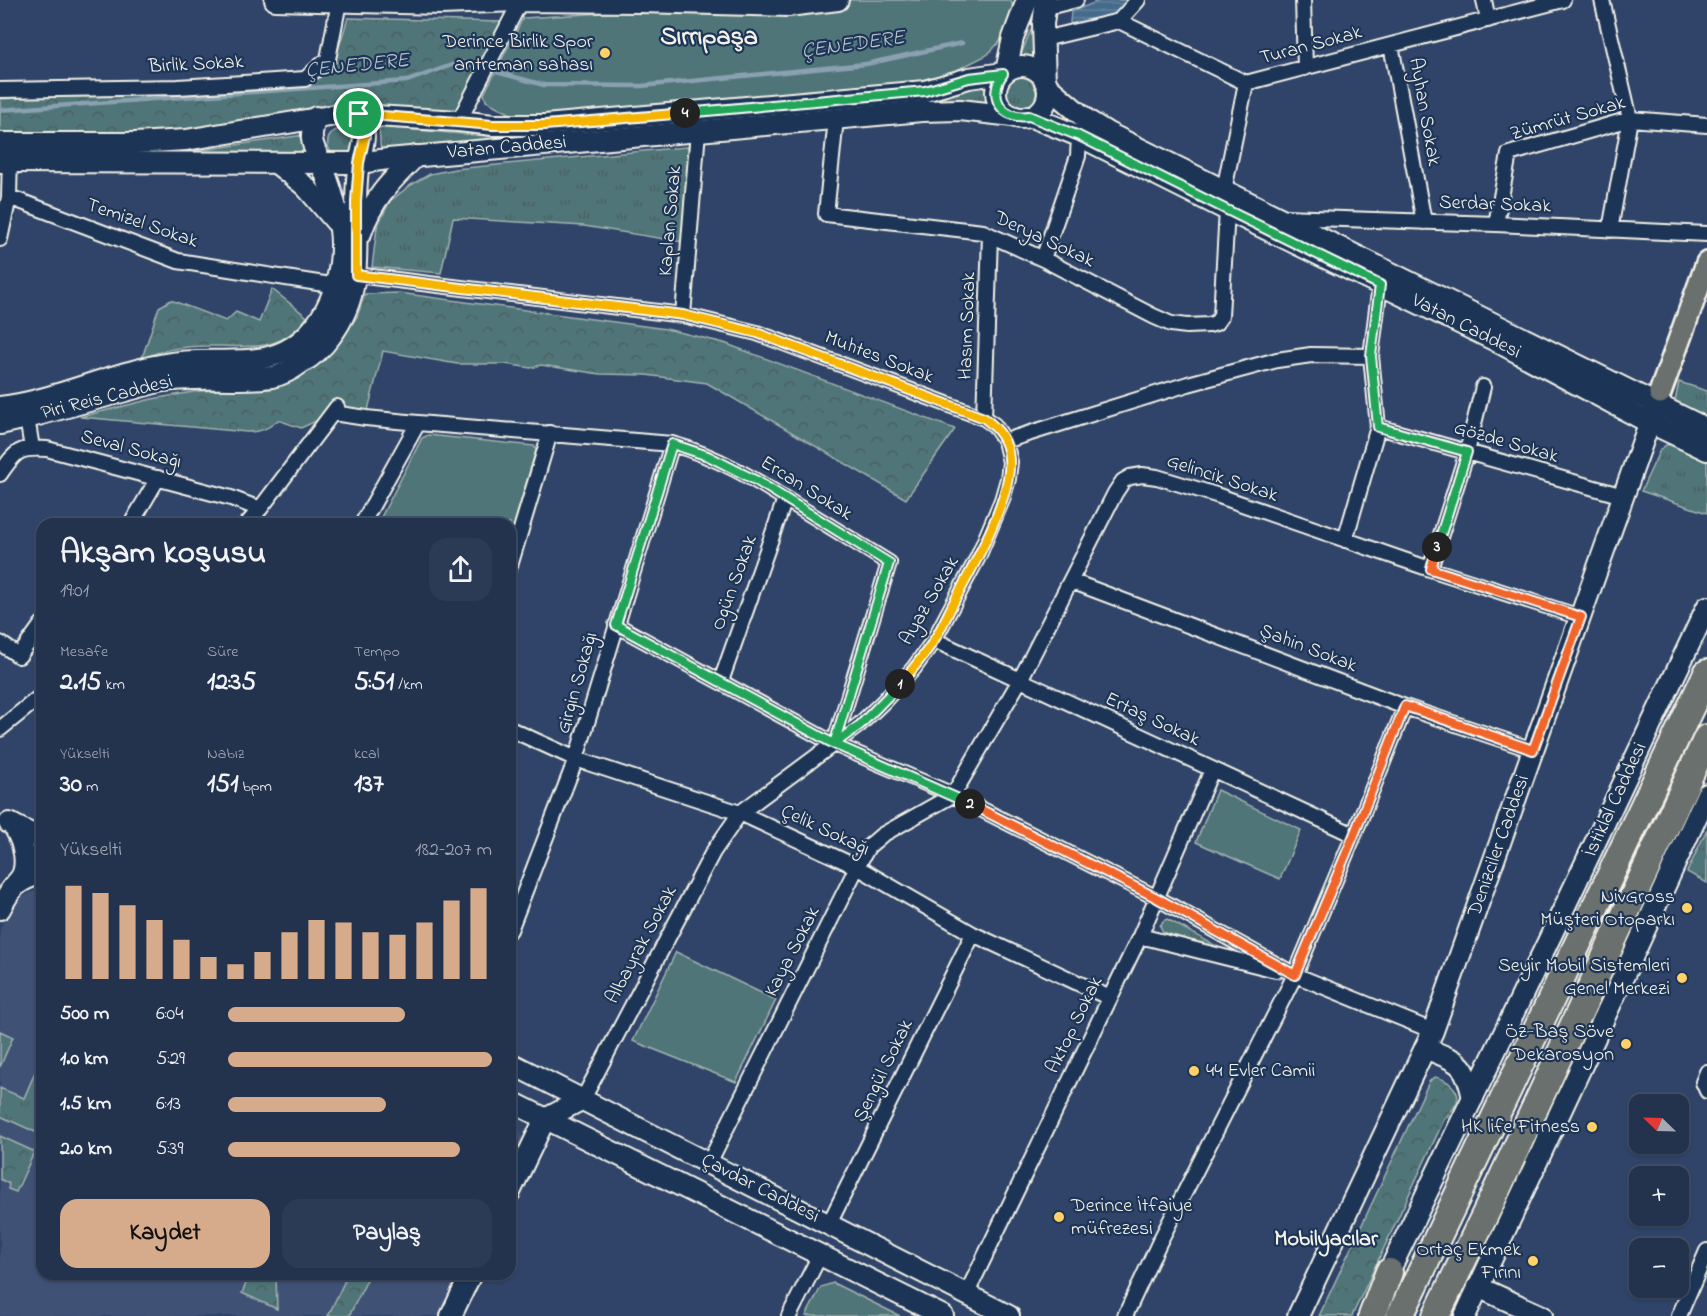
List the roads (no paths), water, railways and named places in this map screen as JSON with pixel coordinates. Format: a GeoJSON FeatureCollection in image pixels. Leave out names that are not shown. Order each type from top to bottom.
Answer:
{"type":"FeatureCollection","features":[{"type":"Feature","properties":{"kind":"highway"},"geometry":{"type":"LineString","coordinates":[[1400,1316],[1707,673]]}},
{"type":"Feature","properties":{"kind":"highway"},"geometry":{"type":"LineString","coordinates":[[1436,1316],[1707,738]]}},
{"type":"Feature","properties":{"kind":"highway"},"geometry":{"type":"LineString","coordinates":[[1372,1316],[1389,1272]]}},
{"type":"Feature","properties":{"kind":"main road"},"geometry":{"type":"LineString","coordinates":[[275,0],[789,3],[838,0]]}},
{"type":"Feature","properties":{"kind":"main road"},"geometry":{"type":"LineString","coordinates":[[1039,3],[1043,24],[1047,94],[1042,108],[1036,113],[1021,116],[1005,112],[996,98],[996,89],[998,80],[1005,72],[1013,38],[1039,3]]}},
{"type":"Feature","properties":{"kind":"main road","name":"Vatan Caddesi"},"geometry":{"type":"LineString","coordinates":[[5,152],[186,140],[342,114],[493,125],[545,125],[925,91],[969,78],[1005,72],[1013,67],[1029,67],[1042,75],[1046,84],[1097,127],[1281,217],[1655,407],[1707,450]]}},
{"type":"Feature","properties":{"kind":"main road","name":"Vatan Caddesi"},"geometry":{"type":"LineString","coordinates":[[5,152],[276,163],[359,163],[416,156],[944,110],[1021,116],[1079,136],[1494,340],[1707,429]]}},
{"type":"Feature","properties":{"kind":"main road","name":"Piri Reis Caddesi"},"geometry":{"type":"LineString","coordinates":[[0,424],[175,379],[235,380],[275,376],[313,357],[339,326],[347,310],[356,275],[356,201],[359,163],[365,136],[359,114]]}},
{"type":"Feature","properties":{"kind":"main road","name":"Piri Reis Caddesi"},"geometry":{"type":"LineString","coordinates":[[0,407],[167,363],[259,359],[275,356],[309,333],[327,309],[337,286],[342,241],[335,206],[312,138],[316,117]]}},
{"type":"Feature","properties":{"kind":"main road"},"geometry":{"type":"LineString","coordinates":[[357,244],[368,214],[379,195],[416,156]]}},
{"type":"Feature","properties":{"kind":"main road"},"geometry":{"type":"LineString","coordinates":[[276,163],[305,186],[339,224]]}},
{"type":"Feature","properties":{"kind":"main road","name":"Denizciler Caddesi"},"geometry":{"type":"LineString","coordinates":[[1298,1316],[1429,1039],[1707,263]]}},
{"type":"Feature","properties":{"kind":"main road","name":"İstiklal Caddesi"},"geometry":{"type":"LineString","coordinates":[[1365,1316],[1389,1272],[1495,1053],[1707,607]]}},
{"type":"Feature","properties":{"kind":"main road"},"geometry":{"type":"LineString","coordinates":[[1465,1316],[1707,794]]}},
{"type":"Feature","properties":{"kind":"main road"},"geometry":{"type":"LineString","coordinates":[[6,822],[36,836]]}},
{"type":"Feature","properties":{"kind":"main road"},"geometry":{"type":"LineString","coordinates":[[0,909],[5,889],[14,870],[33,857],[6,822]]}},
{"type":"Feature","properties":{"kind":"main road"},"geometry":{"type":"LineString","coordinates":[[5,889],[36,875]]}},
{"type":"Feature","properties":{"kind":"main road"},"geometry":{"type":"LineString","coordinates":[[1429,1039],[1464,1070],[1473,1098]]}},
{"type":"Feature","properties":{"kind":"main road"},"geometry":{"type":"LineString","coordinates":[[1456,1062],[1495,1053]]}},
{"type":"Feature","properties":{"kind":"main road","name":"Çavdar Caddesi"},"geometry":{"type":"LineString","coordinates":[[516,1066],[1009,1316]]}},
{"type":"Feature","properties":{"kind":"main road"},"geometry":{"type":"LineString","coordinates":[[516,1179],[545,1119],[583,1099]]}},
{"type":"Feature","properties":{"kind":"main road","name":"Çavdar Caddesi"},"geometry":{"type":"LineString","coordinates":[[516,1104],[943,1316]]}},
{"type":"Feature","properties":{"kind":"main road"},"geometry":{"type":"LineString","coordinates":[[451,1316],[468,1280]]}},
{"type":"Feature","properties":{"kind":"main road"},"geometry":{"type":"LineString","coordinates":[[1478,1287],[1542,1316]]}},
{"type":"Feature","properties":{"kind":"street"},"geometry":{"type":"LineString","coordinates":[[1039,3],[1076,0]]}},
{"type":"Feature","properties":{"kind":"street"},"geometry":{"type":"LineString","coordinates":[[1044,39],[1119,21],[1138,0]]}},
{"type":"Feature","properties":{"kind":"street"},"geometry":{"type":"LineString","coordinates":[[1303,0],[1305,68]]}},
{"type":"Feature","properties":{"kind":"street"},"geometry":{"type":"LineString","coordinates":[[1484,0],[1488,20]]}},
{"type":"Feature","properties":{"kind":"street","name":"Turan Sokak"},"geometry":{"type":"LineString","coordinates":[[1119,21],[1246,83],[1563,0]]}},
{"type":"Feature","properties":{"kind":"street"},"geometry":{"type":"LineString","coordinates":[[1602,0],[1630,119],[1610,230]]}},
{"type":"Feature","properties":{"kind":"street"},"geometry":{"type":"LineString","coordinates":[[459,121],[521,1]]}},
{"type":"Feature","properties":{"kind":"street","name":"Birlik Sokak"},"geometry":{"type":"LineString","coordinates":[[0,90],[178,87],[305,79],[328,59],[339,2]]}},
{"type":"Feature","properties":{"kind":"street","name":"Ayhan Sokak"},"geometry":{"type":"LineString","coordinates":[[1392,45],[1424,222]]}},
{"type":"Feature","properties":{"kind":"street"},"geometry":{"type":"LineString","coordinates":[[1224,190],[1246,83]]}},
{"type":"Feature","properties":{"kind":"street","name":"Derya Sokak"},"geometry":{"type":"LineString","coordinates":[[836,119],[826,214],[976,230],[1042,259],[1171,324],[1209,325],[1221,316],[1227,210]]}},
{"type":"Feature","properties":{"kind":"street","name":"Zümrüt Sokak"},"geometry":{"type":"LineString","coordinates":[[1496,224],[1509,154],[1630,119],[1707,125]]}},
{"type":"Feature","properties":{"kind":"street","name":"Kaplan Sokak"},"geometry":{"type":"LineString","coordinates":[[683,315],[698,131]]}},
{"type":"Feature","properties":{"kind":"street"},"geometry":{"type":"LineString","coordinates":[[1042,259],[1078,156],[1079,136]]}},
{"type":"Feature","properties":{"kind":"street"},"geometry":{"type":"LineString","coordinates":[[0,239],[9,197],[5,152]]}},
{"type":"Feature","properties":{"kind":"street","name":"Temizel Sokak"},"geometry":{"type":"LineString","coordinates":[[9,197],[178,261],[337,286]]}},
{"type":"Feature","properties":{"kind":"street","name":"Serdar Sokak"},"geometry":{"type":"LineString","coordinates":[[1281,217],[1707,234]]}},
{"type":"Feature","properties":{"kind":"street","name":"Hasım Sokak"},"geometry":{"type":"LineString","coordinates":[[984,418],[990,235]]}},
{"type":"Feature","properties":{"kind":"street","name":"Muhtes Sokak"},"geometry":{"type":"LineString","coordinates":[[356,275],[683,315],[757,333],[984,418],[993,425],[1005,441]]}},
{"type":"Feature","properties":{"kind":"street"},"geometry":{"type":"LineString","coordinates":[[1345,540],[1378,427],[1371,356],[1380,285]]}},
{"type":"Feature","properties":{"kind":"street"},"geometry":{"type":"LineString","coordinates":[[1005,441],[1188,384],[1277,360],[1311,355],[1371,356]]}},
{"type":"Feature","properties":{"kind":"street"},"geometry":{"type":"LineString","coordinates":[[1431,569],[1467,452],[1483,387]]}},
{"type":"Feature","properties":{"kind":"street","name":"Ercan Sokak"},"geometry":{"type":"LineString","coordinates":[[260,509],[336,409],[366,418],[686,447],[733,468],[889,563],[834,744]]}},
{"type":"Feature","properties":{"kind":"street"},"geometry":{"type":"LineString","coordinates":[[0,474],[17,453],[24,448],[32,448],[27,418]]}},
{"type":"Feature","properties":{"kind":"street"},"geometry":{"type":"LineString","coordinates":[[365,518],[418,423]]}},
{"type":"Feature","properties":{"kind":"street","name":"Gözde Sokak"},"geometry":{"type":"LineString","coordinates":[[1378,427],[1623,496]]}},
{"type":"Feature","properties":{"kind":"street"},"geometry":{"type":"LineString","coordinates":[[516,546],[550,433]]}},
{"type":"Feature","properties":{"kind":"street","name":"Ayaz Sokak"},"geometry":{"type":"LineString","coordinates":[[740,813],[860,725],[914,668],[934,640],[978,557],[1002,500],[1010,462],[1005,441]]}},
{"type":"Feature","properties":{"kind":"street","name":"Girgin Sokağı"},"geometry":{"type":"LineString","coordinates":[[516,914],[576,759],[672,444]]}},
{"type":"Feature","properties":{"kind":"street","name":"Seval Sokağı"},"geometry":{"type":"LineString","coordinates":[[32,448],[59,450],[231,498],[260,509]]}},
{"type":"Feature","properties":{"kind":"street","name":"Gelincik Sokak"},"geometry":{"type":"LineString","coordinates":[[953,795],[1020,680],[1119,487],[1130,477],[1142,475],[1157,477],[1216,495],[1431,569],[1581,617]]}},
{"type":"Feature","properties":{"kind":"street"},"geometry":{"type":"LineString","coordinates":[[135,518],[158,478]]}},
{"type":"Feature","properties":{"kind":"street","name":"Ogün Sokak"},"geometry":{"type":"LineString","coordinates":[[721,681],[786,499]]}},
{"type":"Feature","properties":{"kind":"street"},"geometry":{"type":"LineString","coordinates":[[252,518],[260,509]]}},
{"type":"Feature","properties":{"kind":"street","name":"Şahin Sokak"},"geometry":{"type":"LineString","coordinates":[[1071,581],[1405,706],[1533,750]]}},
{"type":"Feature","properties":{"kind":"street"},"geometry":{"type":"LineString","coordinates":[[616,625],[834,744],[953,795],[1157,898],[1295,975],[1429,1039]]}},
{"type":"Feature","properties":{"kind":"street"},"geometry":{"type":"LineString","coordinates":[[0,643],[19,656],[36,632]]}},
{"type":"Feature","properties":{"kind":"street","name":"Ertaş Sokak"},"geometry":{"type":"LineString","coordinates":[[934,640],[1354,835]]}},
{"type":"Feature","properties":{"kind":"street"},"geometry":{"type":"LineString","coordinates":[[0,729],[36,700]]}},
{"type":"Feature","properties":{"kind":"street"},"geometry":{"type":"LineString","coordinates":[[1125,1316],[1159,1243],[1295,975],[1405,706]]}},
{"type":"Feature","properties":{"kind":"street","name":"Çelik Sokağı"},"geometry":{"type":"LineString","coordinates":[[516,732],[576,759],[740,813],[857,867],[973,934],[1110,998]]}},
{"type":"Feature","properties":{"kind":"street","name":"Aktop Sokak"},"geometry":{"type":"LineString","coordinates":[[966,1295],[1140,936],[1212,770]]}},
{"type":"Feature","properties":{"kind":"street","name":"Kaya Sokak"},"geometry":{"type":"LineString","coordinates":[[709,1163],[868,847],[882,835],[953,795]]}},
{"type":"Feature","properties":{"kind":"street","name":"Albayrak Sokak"},"geometry":{"type":"LineString","coordinates":[[583,1099],[713,852],[740,813]]}},
{"type":"Feature","properties":{"kind":"street","name":"Şengül Sokak"},"geometry":{"type":"LineString","coordinates":[[829,1224],[973,934]]}},
{"type":"Feature","properties":{"kind":"street"},"geometry":{"type":"LineString","coordinates":[[1140,936],[1295,975]]}},
{"type":"Feature","properties":{"kind":"street"},"geometry":{"type":"LineString","coordinates":[[1707,1072],[1703,1082],[1707,1091]]}},
{"type":"Feature","properties":{"kind":"street"},"geometry":{"type":"LineString","coordinates":[[1679,1316],[1707,1251]]}},
{"type":"Feature","properties":{"kind":"street"},"geometry":{"type":"LineString","coordinates":[[789,1316],[820,1255]]}},
{"type":"Feature","properties":{"kind":"waterway","name":"ÇENEDERE"},"geometry":{"type":"LineString","coordinates":[[0,110],[407,81],[460,62],[544,85],[641,86],[866,64],[962,43]]}},
{"type":"Feature","properties":{"kind":"place","name":"Derince Birlik Spor antreman sahası"},"geometry":{"type":"Point","coordinates":[605,53]}},
{"type":"Feature","properties":{"kind":"place","name":"NivGross Müşteri Otoparkı"},"geometry":{"type":"Point","coordinates":[1687,908]}},
{"type":"Feature","properties":{"kind":"place","name":"Seyir Mobil Sistemleri Genel Merkezi"},"geometry":{"type":"Point","coordinates":[1682,978]}},
{"type":"Feature","properties":{"kind":"place","name":"Öz-Baş Söve Dekarosyon"},"geometry":{"type":"Point","coordinates":[1626,1044]}},
{"type":"Feature","properties":{"kind":"place","name":"44 Evler Camii"},"geometry":{"type":"Point","coordinates":[1194,1071]}},
{"type":"Feature","properties":{"kind":"place","name":"HK life Fitness"},"geometry":{"type":"Point","coordinates":[1592,1127]}},
{"type":"Feature","properties":{"kind":"place","name":"Derince İtfaiye müfrezesi"},"geometry":{"type":"Point","coordinates":[1059,1217]}},
{"type":"Feature","properties":{"kind":"place","name":"Ortaç Ekmek Fırını"},"geometry":{"type":"Point","coordinates":[1533,1261]}},
{"type":"Feature","properties":{"kind":"district","name":"Sırrıpaşa"},"geometry":{"type":"Point","coordinates":[709,38]}},
{"type":"Feature","properties":{"kind":"district","name":"Mobilyacılar"},"geometry":{"type":"Point","coordinates":[1326,1240]}}]}
